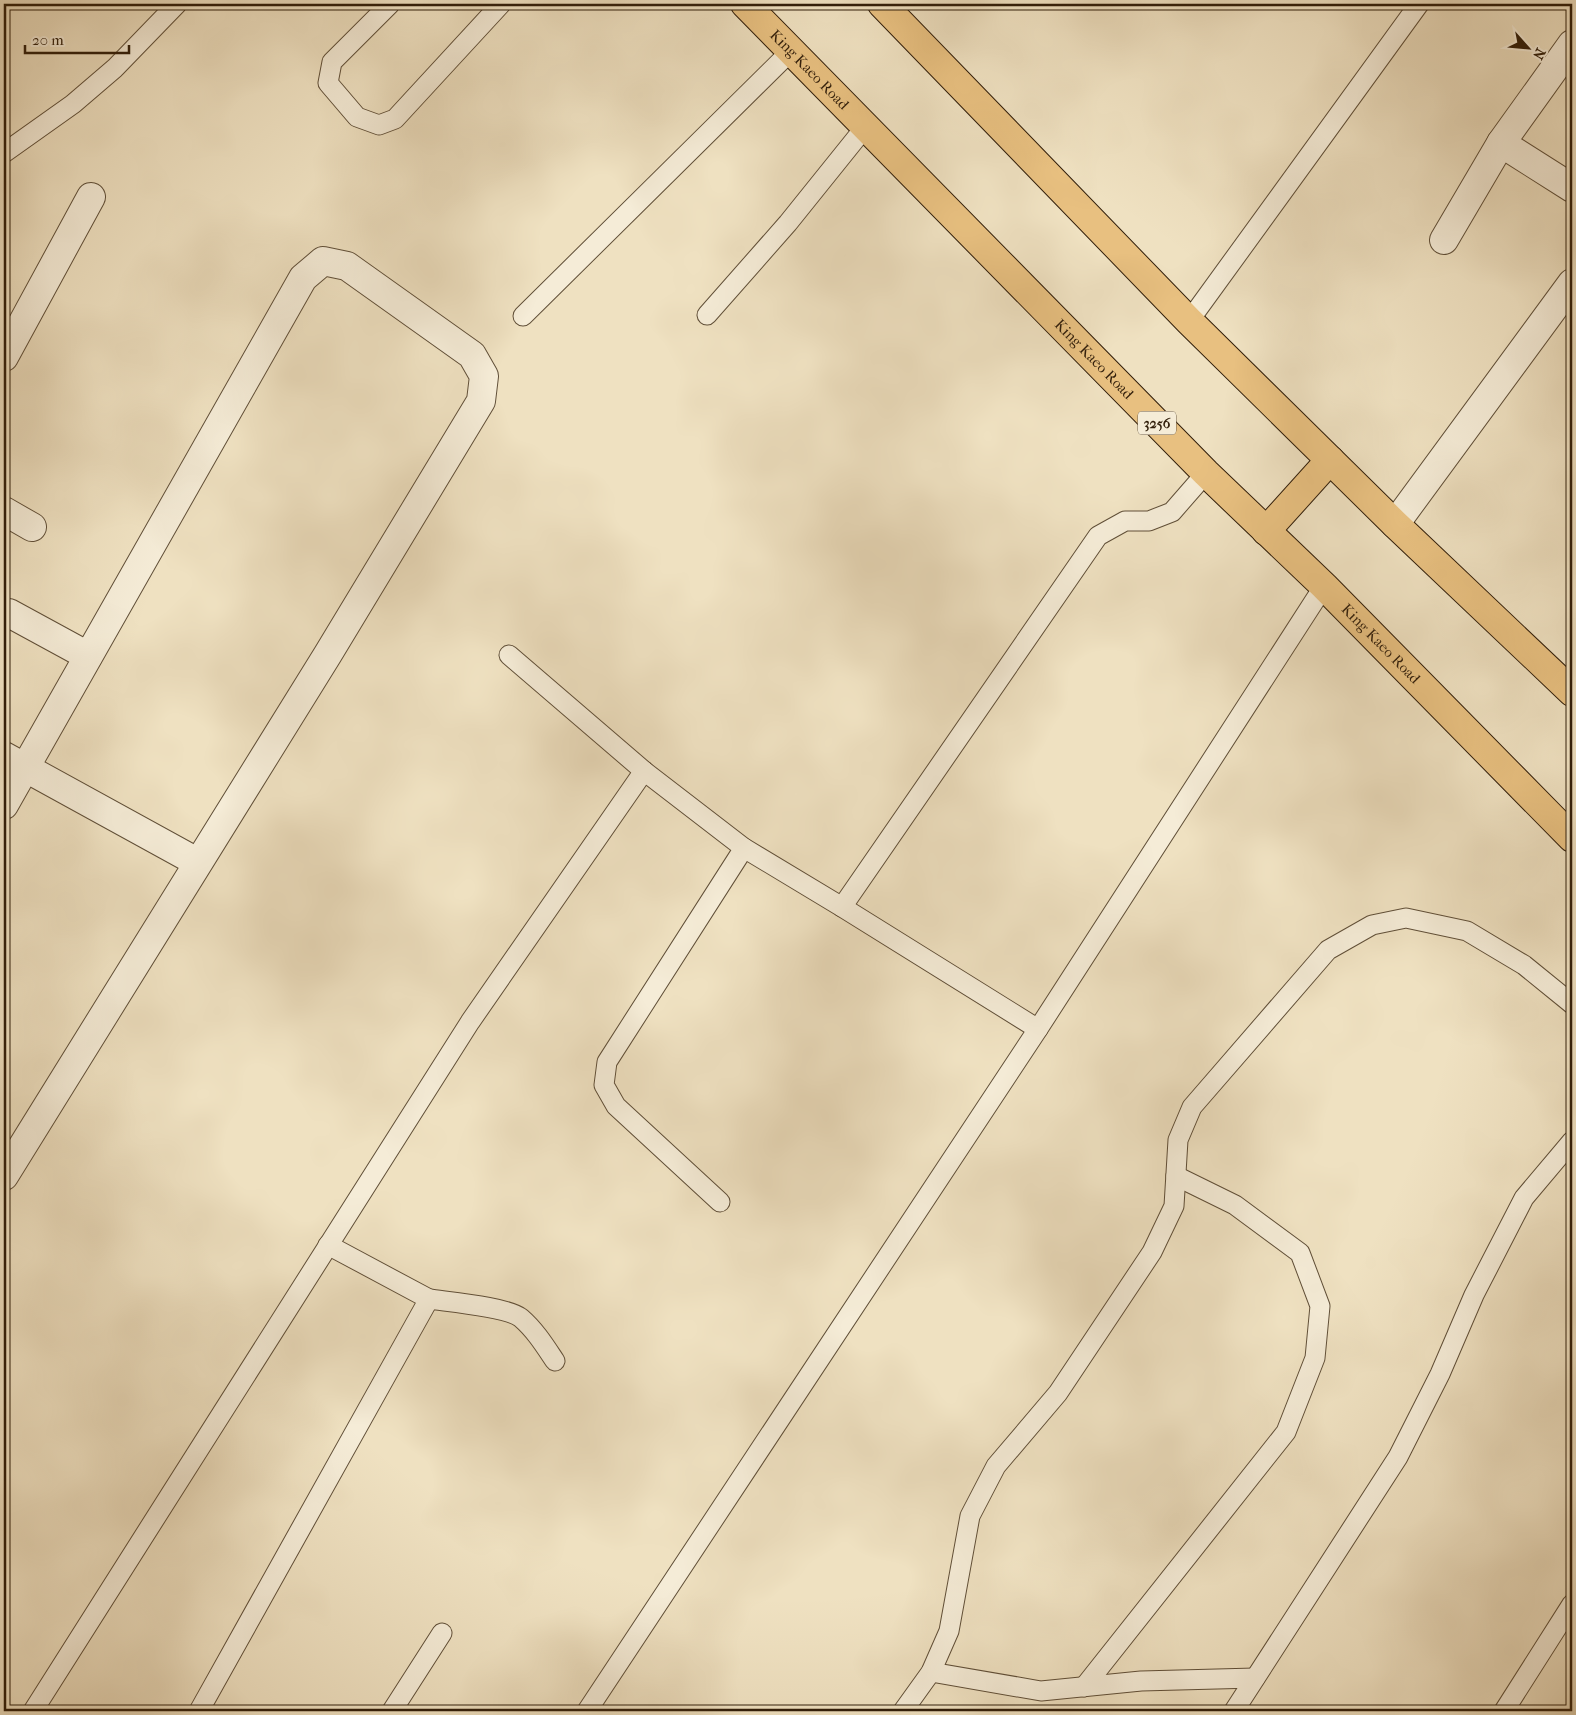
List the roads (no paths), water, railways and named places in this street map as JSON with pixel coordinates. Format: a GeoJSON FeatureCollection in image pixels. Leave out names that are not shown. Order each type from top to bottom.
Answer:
{"type":"FeatureCollection","features":[{"type":"Feature","properties":{"kind":"main road","name":"King Kaeo Road"},"geometry":{"type":"LineString","coordinates":[[745,4],[1206,473],[1324,586],[1572,838]]}},
{"type":"Feature","properties":{"kind":"main road"},"geometry":{"type":"LineString","coordinates":[[882,4],[1189,321],[1395,524],[1572,692]]}},
{"type":"Feature","properties":{"kind":"main road"},"geometry":{"type":"LineString","coordinates":[[1266,531],[1330,460]]}},
{"type":"Feature","properties":{"kind":"street"},"geometry":{"type":"LineString","coordinates":[[1444,240],[1501,143],[1572,44]]}},
{"type":"Feature","properties":{"kind":"street"},"geometry":{"type":"LineString","coordinates":[[1501,143],[1572,188]]}},
{"type":"Feature","properties":{"kind":"street"},"geometry":{"type":"LineString","coordinates":[[4,357],[91,197]]}},
{"type":"Feature","properties":{"kind":"street"},"geometry":{"type":"LineString","coordinates":[[4,805],[14,762],[88,656],[303,278],[324,261],[346,266],[472,355],[484,376],[481,401],[328,654],[197,862],[4,1176]]}},
{"type":"Feature","properties":{"kind":"street"},"geometry":{"type":"LineString","coordinates":[[1395,524],[1572,283]]}},
{"type":"Feature","properties":{"kind":"street"},"geometry":{"type":"LineString","coordinates":[[4,511],[32,527]]}},
{"type":"Feature","properties":{"kind":"street"},"geometry":{"type":"LineString","coordinates":[[9,613],[88,656]]}},
{"type":"Feature","properties":{"kind":"street"},"geometry":{"type":"LineString","coordinates":[[14,762],[197,862]]}},
{"type":"Feature","properties":{"kind":"lane"},"geometry":{"type":"LineString","coordinates":[[4,153],[73,104],[114,68],[177,4]]}},
{"type":"Feature","properties":{"kind":"lane"},"geometry":{"type":"LineString","coordinates":[[390,4],[332,62],[329,72],[328,83],[357,118],[379,125],[394,119],[501,4]]}},
{"type":"Feature","properties":{"kind":"lane"},"geometry":{"type":"LineString","coordinates":[[1189,321],[1419,4]]}},
{"type":"Feature","properties":{"kind":"lane"},"geometry":{"type":"LineString","coordinates":[[523,316],[792,50]]}},
{"type":"Feature","properties":{"kind":"lane"},"geometry":{"type":"LineString","coordinates":[[707,315],[788,223],[866,126]]}},
{"type":"Feature","properties":{"kind":"lane"},"geometry":{"type":"LineString","coordinates":[[842,907],[1098,536],[1125,521],[1149,521],[1172,512],[1206,473]]}},
{"type":"Feature","properties":{"kind":"lane"},"geometry":{"type":"LineString","coordinates":[[587,1711],[1038,1029],[1324,586]]}},
{"type":"Feature","properties":{"kind":"lane"},"geometry":{"type":"LineString","coordinates":[[509,655],[644,771],[744,848],[1038,1029]]}},
{"type":"Feature","properties":{"kind":"lane"},"geometry":{"type":"LineString","coordinates":[[33,1711],[470,1022],[644,771]]}},
{"type":"Feature","properties":{"kind":"lane"},"geometry":{"type":"LineString","coordinates":[[720,1202],[616,1106],[604,1085],[607,1062],[744,848]]}},
{"type":"Feature","properties":{"kind":"lane"},"geometry":{"type":"LineString","coordinates":[[903,1711],[931,1672],[949,1631],[970,1516],[996,1466],[1058,1393],[1152,1252],[1174,1206],[1178,1140],[1192,1107],[1328,950],[1372,925],[1406,918],[1467,931],[1524,965],[1572,1004]]}},
{"type":"Feature","properties":{"kind":"lane"},"geometry":{"type":"LineString","coordinates":[[1234,1711],[1398,1457],[1440,1374],[1474,1295],[1524,1198],[1572,1141]]}},
{"type":"Feature","properties":{"kind":"lane"},"geometry":{"type":"LineString","coordinates":[[1084,1687],[1286,1432],[1315,1358],[1320,1306],[1300,1253],[1235,1205],[1176,1176]]}},
{"type":"Feature","properties":{"kind":"lane"},"geometry":{"type":"LineString","coordinates":[[328,1246],[429,1299],[498,1310],[520,1316],[536,1334],[555,1361]]}},
{"type":"Feature","properties":{"kind":"lane"},"geometry":{"type":"LineString","coordinates":[[199,1711],[429,1299]]}},
{"type":"Feature","properties":{"kind":"lane"},"geometry":{"type":"LineString","coordinates":[[1504,1711],[1572,1604]]}},
{"type":"Feature","properties":{"kind":"lane"},"geometry":{"type":"LineString","coordinates":[[392,1711],[442,1634]]}},
{"type":"Feature","properties":{"kind":"lane"},"geometry":{"type":"LineString","coordinates":[[931,1672],[1041,1691],[1141,1681],[1255,1678]]}}]}
